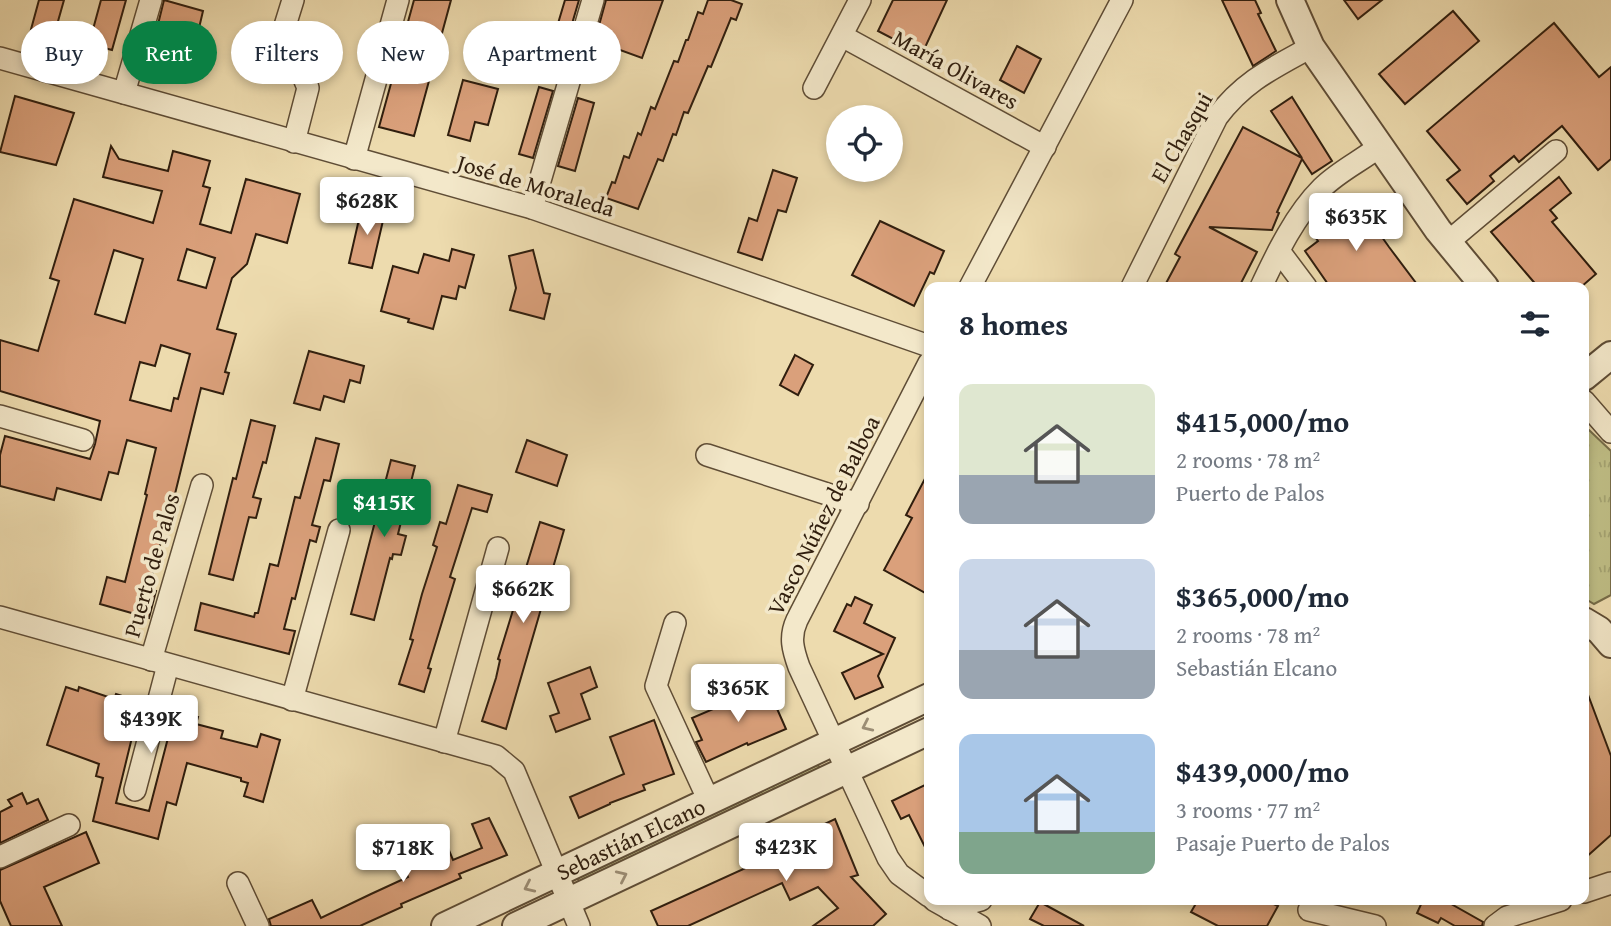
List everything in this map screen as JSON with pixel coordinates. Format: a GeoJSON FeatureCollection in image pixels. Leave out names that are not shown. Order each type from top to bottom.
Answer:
{"type":"FeatureCollection","features":[{"type":"Feature","properties":{"kind":"street"},"geometry":{"type":"LineString","coordinates":[[124,93],[151,0]]}},
{"type":"Feature","properties":{"kind":"street"},"geometry":{"type":"LineString","coordinates":[[293,0],[284,29],[309,88],[294,142]]}},
{"type":"Feature","properties":{"kind":"street"},"geometry":{"type":"LineString","coordinates":[[354,159],[398,0]]}},
{"type":"Feature","properties":{"kind":"street"},"geometry":{"type":"LineString","coordinates":[[531,208],[593,0]]}},
{"type":"Feature","properties":{"kind":"street"},"geometry":{"type":"LineString","coordinates":[[814,88],[860,0]]}},
{"type":"Feature","properties":{"kind":"street"},"geometry":{"type":"LineString","coordinates":[[973,282],[1122,0]]}},
{"type":"Feature","properties":{"kind":"street"},"geometry":{"type":"LineString","coordinates":[[1290,0],[1311,47],[1448,242],[1481,282]]}},
{"type":"Feature","properties":{"kind":"street","name":"María Olivares"},"geometry":{"type":"LineString","coordinates":[[842,36],[1045,147]]}},
{"type":"Feature","properties":{"kind":"street","name":"El Chasqui"},"geometry":{"type":"LineString","coordinates":[[1134,282],[1217,117],[1248,83],[1311,47]]}},
{"type":"Feature","properties":{"kind":"street","name":"José de Moraleda"},"geometry":{"type":"LineString","coordinates":[[0,58],[531,208],[924,344]]}},
{"type":"Feature","properties":{"kind":"street"},"geometry":{"type":"LineString","coordinates":[[1264,282],[1279,251],[1321,189],[1342,171],[1380,146]]}},
{"type":"Feature","properties":{"kind":"street"},"geometry":{"type":"LineString","coordinates":[[1448,242],[1556,151]]}},
{"type":"Feature","properties":{"kind":"street"},"geometry":{"type":"LineString","coordinates":[[1279,251],[1302,282]]}},
{"type":"Feature","properties":{"kind":"street"},"geometry":{"type":"LineString","coordinates":[[1589,373],[1611,355]]}},
{"type":"Feature","properties":{"kind":"street","name":"Vasco Núñez de Balboa"},"geometry":{"type":"LineString","coordinates":[[924,373],[797,620],[792,635],[793,651],[799,667],[888,858],[899,874],[924,892]]}},
{"type":"Feature","properties":{"kind":"street"},"geometry":{"type":"LineString","coordinates":[[1589,407],[1611,432]]}},
{"type":"Feature","properties":{"kind":"street"},"geometry":{"type":"LineString","coordinates":[[0,416],[83,440]]}},
{"type":"Feature","properties":{"kind":"street"},"geometry":{"type":"LineString","coordinates":[[707,456],[858,504]]}},
{"type":"Feature","properties":{"kind":"street","name":"Puerto de Palos"},"geometry":{"type":"LineString","coordinates":[[160,662],[202,485]]}},
{"type":"Feature","properties":{"kind":"street"},"geometry":{"type":"LineString","coordinates":[[292,700],[339,530]]}},
{"type":"Feature","properties":{"kind":"street"},"geometry":{"type":"LineString","coordinates":[[444,742],[498,548]]}},
{"type":"Feature","properties":{"kind":"street","name":"Puerto de Palos"},"geometry":{"type":"LineString","coordinates":[[0,617],[496,756],[514,772],[579,926]]}},
{"type":"Feature","properties":{"kind":"street"},"geometry":{"type":"LineString","coordinates":[[675,623],[656,686],[709,801]]}},
{"type":"Feature","properties":{"kind":"street"},"geometry":{"type":"LineString","coordinates":[[135,790],[160,662]]}},
{"type":"Feature","properties":{"kind":"street","name":"Sebastián Elcano"},"geometry":{"type":"LineString","coordinates":[[445,926],[924,699]]}},
{"type":"Feature","properties":{"kind":"street","name":"Sebastián Elcano"},"geometry":{"type":"LineString","coordinates":[[516,926],[924,733]]}},
{"type":"Feature","properties":{"kind":"street"},"geometry":{"type":"LineString","coordinates":[[0,857],[69,825]]}},
{"type":"Feature","properties":{"kind":"street"},"geometry":{"type":"LineString","coordinates":[[238,883],[258,926]]}},
{"type":"Feature","properties":{"kind":"street"},"geometry":{"type":"LineString","coordinates":[[1589,890],[1611,883]]}},
{"type":"Feature","properties":{"kind":"street"},"geometry":{"type":"LineString","coordinates":[[944,905],[980,926]]}},
{"type":"Feature","properties":{"kind":"street"},"geometry":{"type":"LineString","coordinates":[[1494,926],[1507,917],[1545,905]]}},
{"type":"Feature","properties":{"kind":"street"},"geometry":{"type":"LineString","coordinates":[[1308,912],[1375,926]]}},
{"type":"Feature","properties":{"kind":"green space"},"geometry":{"type":"Polygon","coordinates":[[[1589,430],[1611,451],[1611,595],[1594,604],[1589,601],[1589,430]]]}},
{"type":"Feature","properties":{"kind":"green space"},"geometry":{"type":"Polygon","coordinates":[[[817,765],[824,770],[579,883],[578,878],[817,765]]]}},
{"type":"Feature","properties":{"kind":"building"},"geometry":{"type":"Polygon","coordinates":[[[39,0],[64,0],[58,21],[33,21],[39,0]]]}},
{"type":"Feature","properties":{"kind":"building"},"geometry":{"type":"Polygon","coordinates":[[[101,0],[126,0],[112,50],[108,49],[108,21],[95,21],[101,0]]]}},
{"type":"Feature","properties":{"kind":"building"},"geometry":{"type":"Polygon","coordinates":[[[164,0],[203,11],[201,21],[159,21],[164,0]]]}},
{"type":"Feature","properties":{"kind":"building"},"geometry":{"type":"Polygon","coordinates":[[[414,0],[451,0],[445,21],[408,21],[414,0]]]}},
{"type":"Feature","properties":{"kind":"building"},"geometry":{"type":"Polygon","coordinates":[[[565,0],[579,0],[573,21],[559,21],[565,0]]]}},
{"type":"Feature","properties":{"kind":"building"},"geometry":{"type":"Polygon","coordinates":[[[606,0],[663,0],[642,58],[621,50],[621,21],[600,21],[606,0]]]}},
{"type":"Feature","properties":{"kind":"building"},"geometry":{"type":"Polygon","coordinates":[[[708,0],[731,0],[742,4],[736,20],[731,18],[711,67],[708,66],[688,113],[684,112],[663,161],[658,159],[638,209],[606,198],[612,182],[615,183],[624,156],[629,158],[651,107],[655,109],[674,61],[678,62],[688,40],[698,12],[703,14],[708,0]]]}},
{"type":"Feature","properties":{"kind":"building"},"geometry":{"type":"Polygon","coordinates":[[[893,0],[947,0],[922,54],[878,31],[893,0]]]}},
{"type":"Feature","properties":{"kind":"building"},"geometry":{"type":"Polygon","coordinates":[[[1222,0],[1255,0],[1261,13],[1258,14],[1276,51],[1253,66],[1222,0]]]}},
{"type":"Feature","properties":{"kind":"building"},"geometry":{"type":"Polygon","coordinates":[[[1344,0],[1382,0],[1358,19],[1344,0]]]}},
{"type":"Feature","properties":{"kind":"building"},"geometry":{"type":"Polygon","coordinates":[[[1453,11],[1479,41],[1405,104],[1379,74],[1453,11]]]}},
{"type":"Feature","properties":{"kind":"building"},"geometry":{"type":"Polygon","coordinates":[[[1554,23],[1599,77],[1611,67],[1611,159],[1598,170],[1562,126],[1519,162],[1514,156],[1490,176],[1494,181],[1467,204],[1447,180],[1460,170],[1427,131],[1554,23]]]}},
{"type":"Feature","properties":{"kind":"building"},"geometry":{"type":"Polygon","coordinates":[[[1017,46],[1041,59],[1024,93],[1000,80],[1017,46]]]}},
{"type":"Feature","properties":{"kind":"building"},"geometry":{"type":"Polygon","coordinates":[[[463,80],[463,84],[479,84],[498,89],[488,125],[475,122],[470,141],[448,135],[463,80]]]}},
{"type":"Feature","properties":{"kind":"building"},"geometry":{"type":"Polygon","coordinates":[[[391,84],[428,84],[414,136],[379,127],[391,84]]]}},
{"type":"Feature","properties":{"kind":"building"},"geometry":{"type":"Polygon","coordinates":[[[539,87],[553,91],[533,158],[519,154],[539,87]]]}},
{"type":"Feature","properties":{"kind":"building"},"geometry":{"type":"Polygon","coordinates":[[[15,96],[74,113],[56,165],[0,152],[15,96]]]}},
{"type":"Feature","properties":{"kind":"building"},"geometry":{"type":"Polygon","coordinates":[[[1292,97],[1332,161],[1312,174],[1302,159],[1277,212],[1279,213],[1272,230],[1209,227],[1257,252],[1242,282],[1167,282],[1180,257],[1175,254],[1243,127],[1302,158],[1271,111],[1292,97]]]}},
{"type":"Feature","properties":{"kind":"building"},"geometry":{"type":"Polygon","coordinates":[[[578,98],[594,103],[575,171],[558,166],[578,98]]]}},
{"type":"Feature","properties":{"kind":"building"},"geometry":{"type":"Polygon","coordinates":[[[111,146],[119,159],[168,171],[173,151],[210,161],[203,186],[210,188],[200,224],[231,233],[246,179],[300,194],[287,243],[256,234],[247,264],[232,278],[217,329],[236,334],[225,372],[229,373],[223,394],[201,388],[149,589],[156,591],[149,618],[100,604],[107,577],[125,582],[156,448],[127,440],[118,474],[109,472],[101,500],[57,488],[54,500],[0,486],[0,455],[5,436],[90,459],[95,444],[100,421],[0,391],[0,340],[38,351],[59,281],[50,278],[74,199],[153,223],[162,191],[103,177],[111,146]],[[187,249],[178,280],[206,288],[215,258],[187,249]],[[114,250],[95,314],[125,323],[143,259],[114,250]],[[161,345],[155,366],[140,362],[130,400],[171,411],[174,398],[178,399],[190,354],[161,345]]]}},
{"type":"Feature","properties":{"kind":"building"},"geometry":{"type":"Polygon","coordinates":[[[773,170],[797,178],[786,212],[778,210],[762,260],[738,252],[749,218],[757,221],[773,170]]]}},
{"type":"Feature","properties":{"kind":"building"},"geometry":{"type":"Polygon","coordinates":[[[1559,177],[1571,193],[1550,210],[1557,218],[1552,222],[1596,274],[1587,282],[1534,282],[1491,232],[1559,177]]]}},
{"type":"Feature","properties":{"kind":"building"},"geometry":{"type":"Polygon","coordinates":[[[1355,199],[1415,282],[1327,282],[1305,251],[1318,241],[1311,232],[1355,199]]]}},
{"type":"Feature","properties":{"kind":"building"},"geometry":{"type":"Polygon","coordinates":[[[362,206],[385,212],[372,268],[349,263],[362,206]]]}},
{"type":"Feature","properties":{"kind":"building"},"geometry":{"type":"Polygon","coordinates":[[[880,221],[944,251],[934,274],[930,272],[924,282],[914,306],[852,275],[880,221]]]}},
{"type":"Feature","properties":{"kind":"building"},"geometry":{"type":"Polygon","coordinates":[[[452,249],[474,255],[465,288],[459,286],[456,299],[442,296],[433,329],[381,311],[393,266],[418,273],[424,254],[449,261],[452,249]]]}},
{"type":"Feature","properties":{"kind":"building"},"geometry":{"type":"Polygon","coordinates":[[[533,250],[544,293],[550,294],[544,319],[510,310],[516,288],[509,256],[533,250]]]}},
{"type":"Feature","properties":{"kind":"building"},"geometry":{"type":"Polygon","coordinates":[[[309,351],[364,366],[360,383],[350,380],[344,402],[324,396],[320,410],[294,403],[309,351]]]}},
{"type":"Feature","properties":{"kind":"building"},"geometry":{"type":"Polygon","coordinates":[[[795,355],[813,365],[798,395],[780,385],[795,355]]]}},
{"type":"Feature","properties":{"kind":"building"},"geometry":{"type":"Polygon","coordinates":[[[251,420],[275,426],[266,463],[263,462],[253,497],[261,499],[256,518],[249,517],[233,580],[209,574],[233,478],[236,479],[251,420]]]}},
{"type":"Feature","properties":{"kind":"building"},"geometry":{"type":"Polygon","coordinates":[[[316,438],[339,444],[330,481],[324,480],[312,525],[320,527],[316,542],[310,540],[295,599],[292,598],[284,629],[295,631],[289,654],[195,630],[201,603],[254,617],[255,613],[258,613],[270,564],[278,566],[295,497],[300,498],[316,438]]]}},
{"type":"Feature","properties":{"kind":"building"},"geometry":{"type":"Polygon","coordinates":[[[527,440],[567,455],[557,486],[516,472],[527,440]]]}},
{"type":"Feature","properties":{"kind":"building"},"geometry":{"type":"Polygon","coordinates":[[[391,460],[415,466],[398,534],[406,536],[401,555],[393,554],[392,559],[390,558],[374,620],[351,614],[391,460]]]}},
{"type":"Feature","properties":{"kind":"building"},"geometry":{"type":"Polygon","coordinates":[[[924,481],[924,592],[884,570],[912,518],[906,515],[924,481]]]}},
{"type":"Feature","properties":{"kind":"building"},"geometry":{"type":"Polygon","coordinates":[[[458,485],[492,495],[487,512],[472,508],[450,577],[455,579],[428,668],[431,669],[424,692],[399,684],[437,547],[433,545],[440,522],[446,524],[458,485]]]}},
{"type":"Feature","properties":{"kind":"building"},"geometry":{"type":"Polygon","coordinates":[[[540,522],[564,530],[506,729],[482,721],[540,522]]]}},
{"type":"Feature","properties":{"kind":"building"},"geometry":{"type":"Polygon","coordinates":[[[855,597],[872,605],[864,623],[895,638],[878,676],[883,687],[855,699],[842,673],[883,654],[834,631],[847,604],[851,606],[855,597]]]}},
{"type":"Feature","properties":{"kind":"building"},"geometry":{"type":"Polygon","coordinates":[[[590,667],[597,687],[581,694],[590,719],[556,732],[550,716],[559,713],[548,683],[590,667]]]}},
{"type":"Feature","properties":{"kind":"building"},"geometry":{"type":"Polygon","coordinates":[[[767,686],[786,729],[706,762],[696,742],[702,740],[692,718],[767,686]]]}},
{"type":"Feature","properties":{"kind":"building"},"geometry":{"type":"Polygon","coordinates":[[[66,687],[78,691],[79,687],[114,699],[116,694],[144,703],[138,726],[135,725],[116,803],[149,811],[175,711],[198,717],[196,724],[223,731],[221,738],[257,747],[261,734],[280,740],[263,802],[244,796],[248,783],[241,781],[241,778],[187,763],[176,805],[167,802],[158,839],[93,821],[103,778],[96,776],[99,764],[47,745],[66,687]]]}},
{"type":"Feature","properties":{"kind":"building"},"geometry":{"type":"Polygon","coordinates":[[[1589,697],[1611,756],[1611,835],[1589,855],[1589,697]]]}},
{"type":"Feature","properties":{"kind":"building"},"geometry":{"type":"Polygon","coordinates":[[[654,720],[674,774],[643,785],[645,790],[579,818],[570,797],[624,774],[610,737],[654,720]]]}},
{"type":"Feature","properties":{"kind":"building"},"geometry":{"type":"Polygon","coordinates":[[[924,785],[924,845],[909,815],[901,819],[892,801],[924,785]]]}},
{"type":"Feature","properties":{"kind":"building"},"geometry":{"type":"Polygon","coordinates":[[[22,793],[27,804],[38,799],[48,820],[0,843],[0,812],[12,806],[8,800],[22,793]]]}},
{"type":"Feature","properties":{"kind":"building"},"geometry":{"type":"Polygon","coordinates":[[[489,818],[507,855],[459,874],[461,878],[401,904],[402,907],[360,926],[271,926],[269,919],[312,900],[321,918],[408,877],[402,863],[446,843],[453,860],[482,848],[472,824],[489,818]]]}},
{"type":"Feature","properties":{"kind":"building"},"geometry":{"type":"Polygon","coordinates":[[[835,819],[858,875],[851,877],[886,914],[873,926],[813,926],[838,908],[818,887],[790,900],[782,883],[688,926],[658,926],[651,911],[770,857],[767,851],[835,819]]]}},
{"type":"Feature","properties":{"kind":"building"},"geometry":{"type":"Polygon","coordinates":[[[86,832],[99,863],[44,887],[62,926],[11,926],[0,901],[0,870],[86,832]]]}},
{"type":"Feature","properties":{"kind":"building"},"geometry":{"type":"Polygon","coordinates":[[[1038,905],[1046,905],[1084,926],[1044,926],[1030,919],[1038,905]]]}},
{"type":"Feature","properties":{"kind":"building"},"geometry":{"type":"Polygon","coordinates":[[[1195,905],[1278,906],[1267,926],[1218,926],[1191,912],[1195,905]]]}},
{"type":"Feature","properties":{"kind":"building"},"geometry":{"type":"Polygon","coordinates":[[[1421,905],[1453,905],[1483,922],[1482,926],[1455,926],[1441,918],[1438,923],[1417,913],[1421,905]]]}}]}
